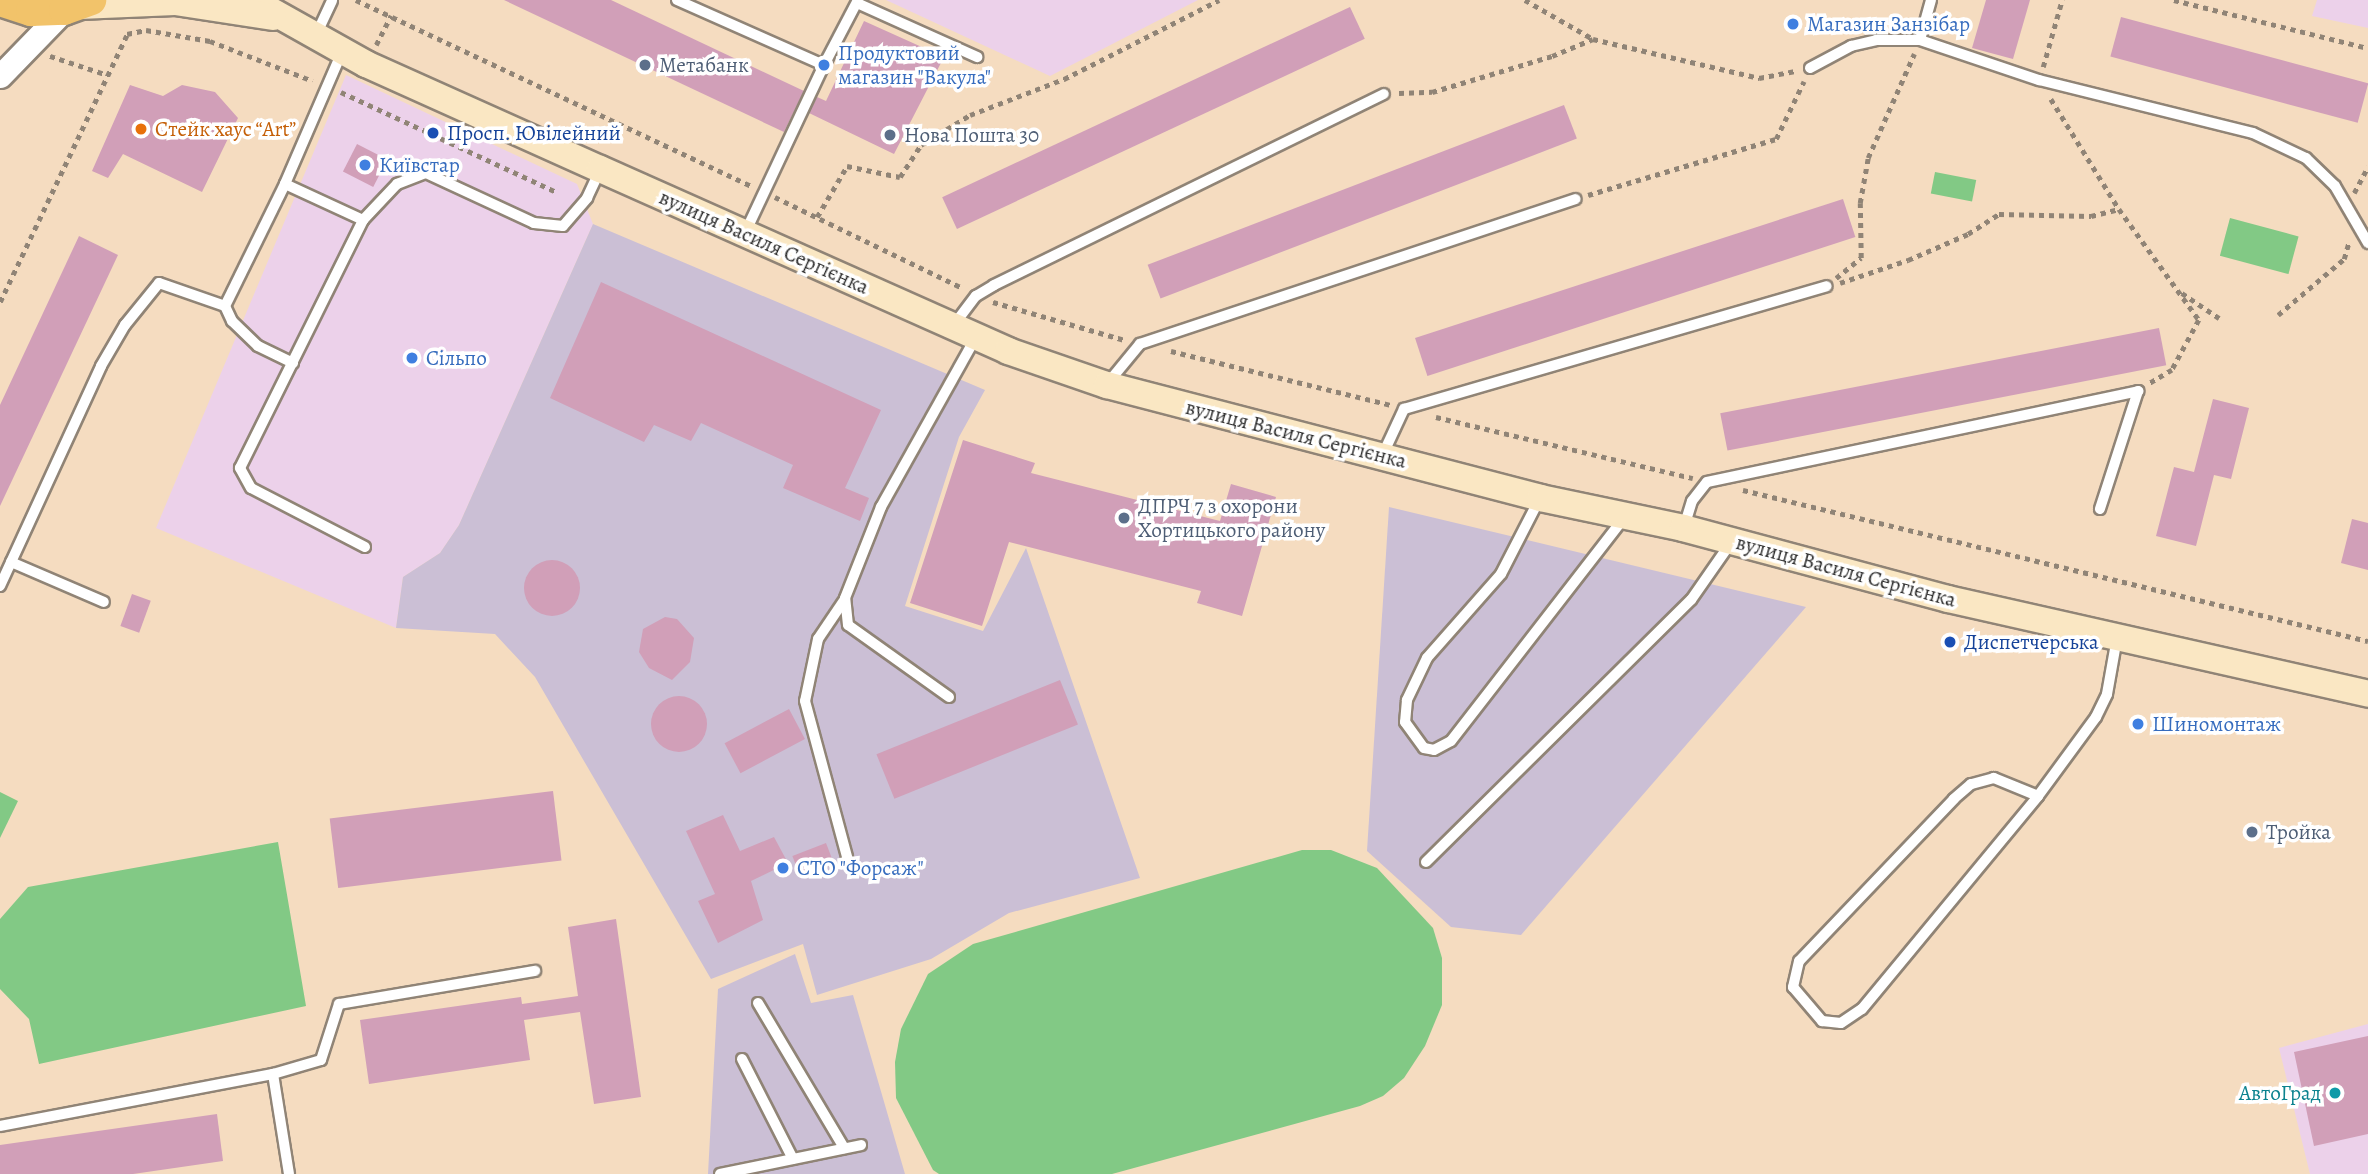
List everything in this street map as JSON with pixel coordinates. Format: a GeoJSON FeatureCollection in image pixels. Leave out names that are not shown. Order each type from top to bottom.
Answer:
{"type":"FeatureCollection","features":[{"type":"Feature","properties":{"kind":"main road","name":"вулиця Василя Сергієнка"},"geometry":{"type":"LineString","coordinates":[[252,0],[278,18],[342,52],[744,234],[965,332],[1107,384],[1540,498],[1624,518],[1684,528],[1948,599],[2368,694]]}},
{"type":"Feature","properties":{"kind":"main road"},"geometry":{"type":"LineString","coordinates":[[0,1],[31,11],[78,5]]}},
{"type":"Feature","properties":{"kind":"main road","name":"вулиця Василя Сергієнка"},"geometry":{"type":"LineString","coordinates":[[78,5],[175,2],[278,18]]}},
{"type":"Feature","properties":{"kind":"street"},"geometry":{"type":"LineString","coordinates":[[0,76],[78,5]]}},
{"type":"Feature","properties":{"kind":"lane"},"geometry":{"type":"LineString","coordinates":[[315,37],[332,0]]}},
{"type":"Feature","properties":{"kind":"lane"},"geometry":{"type":"LineString","coordinates":[[677,0],[824,65]]}},
{"type":"Feature","properties":{"kind":"lane"},"geometry":{"type":"LineString","coordinates":[[1920,40],[1931,0]]}},
{"type":"Feature","properties":{"kind":"lane"},"geometry":{"type":"LineString","coordinates":[[744,234],[767,193],[824,65],[857,2],[977,57]]}},
{"type":"Feature","properties":{"kind":"lane"},"geometry":{"type":"LineString","coordinates":[[1810,68],[1850,46],[1876,40],[1920,40],[2039,80],[2253,133],[2306,158],[2335,186],[2368,243]]}},
{"type":"Feature","properties":{"kind":"lane"},"geometry":{"type":"LineString","coordinates":[[225,306],[285,184],[342,52]]}},
{"type":"Feature","properties":{"kind":"lane"},"geometry":{"type":"LineString","coordinates":[[847,857],[806,701],[818,639],[845,598],[881,507],[965,332],[976,296],[1384,94]]}},
{"type":"Feature","properties":{"kind":"lane"},"geometry":{"type":"LineString","coordinates":[[365,547],[251,488],[242,478],[242,459],[293,363],[363,220],[397,184],[426,173],[534,223],[563,226],[586,198],[600,169]]}},
{"type":"Feature","properties":{"kind":"lane"},"geometry":{"type":"LineString","coordinates":[[285,184],[363,220]]}},
{"type":"Feature","properties":{"kind":"lane"},"geometry":{"type":"LineString","coordinates":[[1107,384],[1140,344],[1576,199]]}},
{"type":"Feature","properties":{"kind":"lane"},"geometry":{"type":"LineString","coordinates":[[0,586],[101,366],[152,288],[159,283],[171,284],[225,306],[232,321],[258,346],[293,363]]}},
{"type":"Feature","properties":{"kind":"lane"},"geometry":{"type":"LineString","coordinates":[[1382,456],[1404,409],[1826,286]]}},
{"type":"Feature","properties":{"kind":"lane"},"geometry":{"type":"LineString","coordinates":[[1684,528],[1692,501],[1707,482],[2138,391],[2100,509]]}},
{"type":"Feature","properties":{"kind":"lane"},"geometry":{"type":"LineString","coordinates":[[1540,498],[1501,575],[1427,658],[1407,700],[1405,722],[1424,748],[1434,750],[1451,741],[1624,518]]}},
{"type":"Feature","properties":{"kind":"lane"},"geometry":{"type":"LineString","coordinates":[[1426,862],[1691,600],[1732,541]]}},
{"type":"Feature","properties":{"kind":"lane"},"geometry":{"type":"LineString","coordinates":[[11,562],[104,602]]}},
{"type":"Feature","properties":{"kind":"lane"},"geometry":{"type":"LineString","coordinates":[[845,598],[848,625],[949,697]]}},
{"type":"Feature","properties":{"kind":"lane"},"geometry":{"type":"LineString","coordinates":[[2038,796],[1994,778],[1971,784],[1954,799],[1799,961],[1793,987],[1822,1021],[1841,1023],[1862,1009],[2038,796],[2096,717],[2107,694],[2117,637]]}},
{"type":"Feature","properties":{"kind":"lane"},"geometry":{"type":"LineString","coordinates":[[0,1126],[273,1074],[321,1060],[339,1004],[535,971]]}},
{"type":"Feature","properties":{"kind":"lane"},"geometry":{"type":"LineString","coordinates":[[758,1003],[844,1148]]}},
{"type":"Feature","properties":{"kind":"lane"},"geometry":{"type":"LineString","coordinates":[[742,1059],[793,1159]]}},
{"type":"Feature","properties":{"kind":"lane"},"geometry":{"type":"LineString","coordinates":[[273,1074],[289,1174]]}},
{"type":"Feature","properties":{"kind":"lane"},"geometry":{"type":"LineString","coordinates":[[720,1174],[861,1145]]}},
{"type":"Feature","properties":{"kind":"path"},"geometry":{"type":"LineString","coordinates":[[356,0],[767,193],[976,296],[1140,344],[2368,641]]}},
{"type":"Feature","properties":{"kind":"path"},"geometry":{"type":"LineString","coordinates":[[817,217],[847,166],[900,177],[921,145],[970,115],[1064,79],[1219,0]]}},
{"type":"Feature","properties":{"kind":"path"},"geometry":{"type":"LineString","coordinates":[[1525,0],[1593,39],[1759,78],[1810,68]]}},
{"type":"Feature","properties":{"kind":"path"},"geometry":{"type":"LineString","coordinates":[[2062,0],[2039,80],[2119,209],[2199,320],[2172,370],[2138,391]]}},
{"type":"Feature","properties":{"kind":"path"},"geometry":{"type":"LineString","coordinates":[[2174,0],[2368,48]]}},
{"type":"Feature","properties":{"kind":"path"},"geometry":{"type":"LineString","coordinates":[[0,302],[127,34],[146,30],[210,41],[326,86],[556,192]]}},
{"type":"Feature","properties":{"kind":"path"},"geometry":{"type":"LineString","coordinates":[[1384,94],[1432,92],[1552,56],[1593,39]]}},
{"type":"Feature","properties":{"kind":"path"},"geometry":{"type":"LineString","coordinates":[[1826,286],[1861,258],[1860,203],[1868,158],[1920,40]]}},
{"type":"Feature","properties":{"kind":"path"},"geometry":{"type":"LineString","coordinates":[[1576,199],[1776,139],[1810,68]]}},
{"type":"Feature","properties":{"kind":"path"},"geometry":{"type":"LineString","coordinates":[[2347,206],[2368,167]]}},
{"type":"Feature","properties":{"kind":"path"},"geometry":{"type":"LineString","coordinates":[[1826,286],[1908,260],[1968,234],[1999,214],[2091,216],[2119,209]]}},
{"type":"Feature","properties":{"kind":"path"},"geometry":{"type":"LineString","coordinates":[[2278,315],[2344,259],[2356,222]]}},
{"type":"Feature","properties":{"kind":"path"},"geometry":{"type":"LineString","coordinates":[[2178,290],[2219,318]]}},
{"type":"Feature","properties":{"kind":"shaded area"},"geometry":{"type":"Polygon","coordinates":[[[886,0],[1198,0],[1050,76],[886,0]]]}},
{"type":"Feature","properties":{"kind":"shaded area"},"geometry":{"type":"Polygon","coordinates":[[[2317,0],[2368,0],[2368,28],[2312,16],[2317,0]]]}},
{"type":"Feature","properties":{"kind":"shaded area"},"geometry":{"type":"Polygon","coordinates":[[[346,75],[577,184],[593,224],[459,525],[440,553],[403,577],[396,628],[156,528],[346,75]]]}},
{"type":"Feature","properties":{"kind":"shaded area"},"geometry":{"type":"Polygon","coordinates":[[[593,224],[985,390],[959,437],[905,606],[983,631],[1026,548],[1140,878],[1009,913],[931,959],[817,995],[803,944],[711,979],[535,677],[495,634],[396,628],[403,577],[440,553],[459,525],[593,224]]]}},
{"type":"Feature","properties":{"kind":"shaded area"},"geometry":{"type":"Polygon","coordinates":[[[1389,507],[1806,607],[1521,935],[1451,927],[1367,851],[1389,507]]]}},
{"type":"Feature","properties":{"kind":"shaded area"},"geometry":{"type":"Polygon","coordinates":[[[795,954],[811,1003],[853,995],[905,1174],[708,1174],[718,989],[795,954]]]}},
{"type":"Feature","properties":{"kind":"shaded area","name":"АвтоГрад"},"geometry":{"type":"Polygon","coordinates":[[[2368,1024],[2368,1174],[2310,1174],[2279,1048],[2368,1024]]]}},
{"type":"Feature","properties":{"kind":"green space"},"geometry":{"type":"Polygon","coordinates":[[[1935,172],[1976,180],[1972,202],[1931,194],[1935,172]]]}},
{"type":"Feature","properties":{"kind":"green space"},"geometry":{"type":"Polygon","coordinates":[[[2230,218],[2299,236],[2288,274],[2220,256],[2230,218]]]}},
{"type":"Feature","properties":{"kind":"green space"},"geometry":{"type":"Polygon","coordinates":[[[0,792],[18,801],[0,838],[0,792]]]}},
{"type":"Feature","properties":{"kind":"green space"},"geometry":{"type":"Polygon","coordinates":[[[278,842],[306,1006],[39,1064],[29,1019],[0,989],[0,919],[28,887],[278,842]]]}},
{"type":"Feature","properties":{"kind":"green space"},"geometry":{"type":"Polygon","coordinates":[[[1302,850],[1331,850],[1377,868],[1433,928],[1442,958],[1442,1005],[1425,1046],[1404,1078],[1383,1096],[1360,1106],[1112,1174],[939,1174],[933,1170],[896,1098],[895,1062],[901,1029],[928,974],[973,944],[1302,850]]]}},
{"type":"Feature","properties":{"kind":"building"},"geometry":{"type":"Polygon","coordinates":[[[504,0],[611,0],[804,91],[784,132],[504,0]]]}},
{"type":"Feature","properties":{"kind":"building"},"geometry":{"type":"Polygon","coordinates":[[[1986,0],[2030,0],[2013,59],[1972,48],[1986,0]]]}},
{"type":"Feature","properties":{"kind":"building"},"geometry":{"type":"Polygon","coordinates":[[[1350,7],[1365,39],[957,229],[942,197],[1350,7]]]}},
{"type":"Feature","properties":{"kind":"building"},"geometry":{"type":"Polygon","coordinates":[[[2121,17],[2368,83],[2358,123],[2110,57],[2121,17]]]}},
{"type":"Feature","properties":{"kind":"building"},"geometry":{"type":"Polygon","coordinates":[[[864,21],[944,57],[894,154],[809,113],[817,97],[826,101],[864,21]]]}},
{"type":"Feature","properties":{"kind":"building","name":"Стейк хаус “Art”"},"geometry":{"type":"Polygon","coordinates":[[[130,85],[163,96],[182,85],[215,92],[238,118],[202,192],[123,154],[108,178],[92,171],[130,85]]]}},
{"type":"Feature","properties":{"kind":"building"},"geometry":{"type":"Polygon","coordinates":[[[1564,105],[1577,139],[1161,298],[1148,265],[1564,105]]]}},
{"type":"Feature","properties":{"kind":"building","name":"Київстар"},"geometry":{"type":"Polygon","coordinates":[[[357,144],[387,159],[373,187],[343,172],[357,144]]]}},
{"type":"Feature","properties":{"kind":"building"},"geometry":{"type":"Polygon","coordinates":[[[1843,199],[1855,237],[1427,376],[1415,338],[1843,199]]]}},
{"type":"Feature","properties":{"kind":"building"},"geometry":{"type":"Polygon","coordinates":[[[79,236],[118,255],[0,506],[0,405],[79,236]]]}},
{"type":"Feature","properties":{"kind":"building"},"geometry":{"type":"Polygon","coordinates":[[[601,282],[881,410],[845,488],[869,498],[860,521],[783,488],[793,465],[701,423],[691,441],[654,425],[644,442],[550,398],[601,282]]]}},
{"type":"Feature","properties":{"kind":"building"},"geometry":{"type":"Polygon","coordinates":[[[2159,328],[2166,365],[1727,451],[1720,413],[2159,328]]]}},
{"type":"Feature","properties":{"kind":"building"},"geometry":{"type":"Polygon","coordinates":[[[2213,399],[2249,408],[2231,479],[2214,475],[2196,546],[2156,536],[2174,467],[2194,472],[2213,399]]]}},
{"type":"Feature","properties":{"kind":"building"},"geometry":{"type":"Polygon","coordinates":[[[963,440],[1035,463],[1031,473],[1220,521],[1231,484],[1276,497],[1242,616],[1197,603],[1201,591],[1009,542],[982,626],[910,603],[963,440]]]}},
{"type":"Feature","properties":{"kind":"building"},"geometry":{"type":"Polygon","coordinates":[[[2352,519],[2368,523],[2368,570],[2341,563],[2352,519]]]}},
{"type":"Feature","properties":{"kind":"building"},"geometry":{"type":"Polygon","coordinates":[[[547,560],[557,560],[572,568],[578,577],[578,599],[572,608],[557,616],[547,616],[529,604],[524,593],[524,583],[536,565],[547,560]]]}},
{"type":"Feature","properties":{"kind":"building"},"geometry":{"type":"Polygon","coordinates":[[[132,594],[151,601],[139,633],[120,626],[132,594]]]}},
{"type":"Feature","properties":{"kind":"building"},"geometry":{"type":"Polygon","coordinates":[[[665,617],[677,619],[694,638],[690,662],[672,680],[649,668],[639,652],[643,629],[665,617]]]}},
{"type":"Feature","properties":{"kind":"building"},"geometry":{"type":"Polygon","coordinates":[[[1060,680],[1078,725],[894,799],[876,754],[1060,680]]]}},
{"type":"Feature","properties":{"kind":"building"},"geometry":{"type":"Polygon","coordinates":[[[673,696],[685,696],[695,700],[703,708],[707,724],[703,740],[695,748],[685,752],[673,752],[663,748],[655,740],[651,730],[651,718],[655,708],[663,700],[673,696]]]}},
{"type":"Feature","properties":{"kind":"building"},"geometry":{"type":"Polygon","coordinates":[[[789,709],[805,739],[741,773],[725,743],[789,709]]]}},
{"type":"Feature","properties":{"kind":"building"},"geometry":{"type":"Polygon","coordinates":[[[553,791],[562,860],[338,888],[330,818],[553,791]]]}},
{"type":"Feature","properties":{"kind":"building"},"geometry":{"type":"Polygon","coordinates":[[[723,815],[740,851],[774,837],[788,863],[751,881],[763,920],[718,943],[698,901],[715,894],[686,831],[723,815]]]}},
{"type":"Feature","properties":{"kind":"building"},"geometry":{"type":"Polygon","coordinates":[[[826,843],[834,864],[800,876],[792,856],[826,843]]]}},
{"type":"Feature","properties":{"kind":"building"},"geometry":{"type":"Polygon","coordinates":[[[616,919],[641,1097],[594,1104],[580,1012],[524,1020],[530,1060],[369,1084],[360,1020],[521,997],[522,1004],[578,996],[568,927],[616,919]]]}},
{"type":"Feature","properties":{"kind":"building","name":"АвтоГрад"},"geometry":{"type":"Polygon","coordinates":[[[2368,1036],[2368,1134],[2314,1146],[2294,1052],[2368,1036]]]}},
{"type":"Feature","properties":{"kind":"building"},"geometry":{"type":"Polygon","coordinates":[[[217,1114],[223,1161],[133,1174],[0,1174],[0,1145],[217,1114]]]}},
{"type":"Feature","properties":{"kind":"place","name":"Магазин Занзібар"},"geometry":{"type":"Point","coordinates":[1793,24]}},
{"type":"Feature","properties":{"kind":"place","name":"Метабанк"},"geometry":{"type":"Point","coordinates":[645,65]}},
{"type":"Feature","properties":{"kind":"place","name":"Продуктовий магазин \"Вакула\""},"geometry":{"type":"Point","coordinates":[824,65]}},
{"type":"Feature","properties":{"kind":"place","name":"Стейк хаус “Art”"},"geometry":{"type":"Point","coordinates":[141,129]}},
{"type":"Feature","properties":{"kind":"place","name":"Просп. Ювілейний"},"geometry":{"type":"Point","coordinates":[433,133]}},
{"type":"Feature","properties":{"kind":"place","name":"Нова Пошта 30"},"geometry":{"type":"Point","coordinates":[890,135]}},
{"type":"Feature","properties":{"kind":"place","name":"Київстар"},"geometry":{"type":"Point","coordinates":[365,165]}},
{"type":"Feature","properties":{"kind":"place","name":"Сільпо"},"geometry":{"type":"Point","coordinates":[412,358]}},
{"type":"Feature","properties":{"kind":"place","name":"ДПРЧ 7 з охорони Хортицького району"},"geometry":{"type":"Point","coordinates":[1124,518]}},
{"type":"Feature","properties":{"kind":"place","name":"Диспетчерська"},"geometry":{"type":"Point","coordinates":[1950,642]}},
{"type":"Feature","properties":{"kind":"place","name":"Шиномонтаж"},"geometry":{"type":"Point","coordinates":[2138,724]}},
{"type":"Feature","properties":{"kind":"place","name":"Тройка"},"geometry":{"type":"Point","coordinates":[2252,832]}},
{"type":"Feature","properties":{"kind":"place","name":"СТО \"Форсаж\""},"geometry":{"type":"Point","coordinates":[783,868]}},
{"type":"Feature","properties":{"kind":"place","name":"АвтоГрад"},"geometry":{"type":"Point","coordinates":[2335,1093]}}]}
